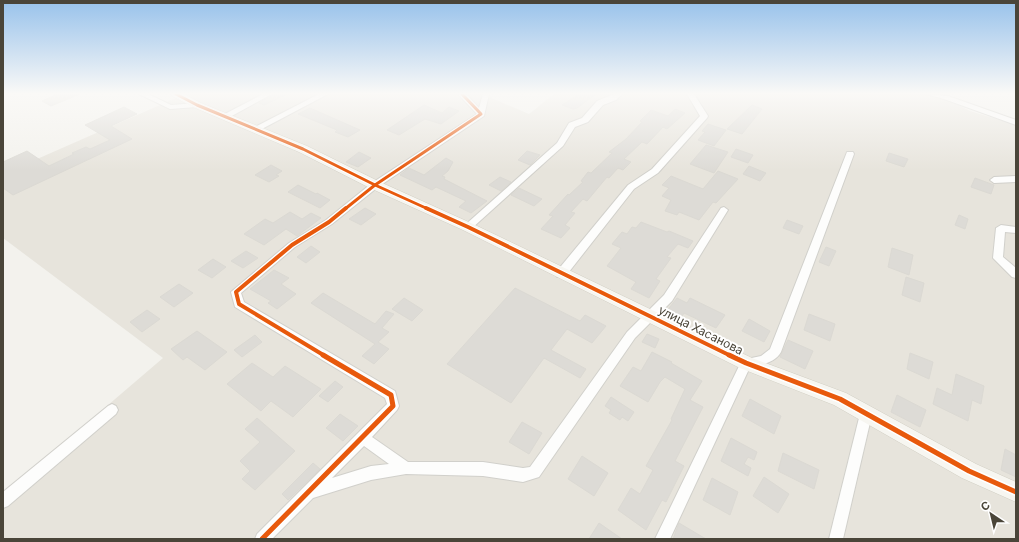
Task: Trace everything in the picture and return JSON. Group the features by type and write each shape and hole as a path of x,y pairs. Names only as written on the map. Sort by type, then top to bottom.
{"street":[{"name":"улица Хасанова","path":"232,119 303,149 375,186 468,227 561,274 649,315 746,363 840,399 969,471 1016,492"},
{"path":"256,129 275,119"},
{"path":"262,539 311,492 393,406 391,395 239,304 236,292 292,245 329,222 375,186 473,119"},
{"path":"468,227 560,144 572,125 586,119"},
{"path":"561,274 631,187 655,171 701,119"},
{"path":"1006,119 1016,123"},
{"path":"662,539 746,363 764,360 775,352 850,154"},
{"path":"994,180 1016,179"},
{"path":"311,492 371,473 406,468 483,469 523,475 534,472 631,335 649,315 668,298 724,210"},
{"path":"1016,230 1001,228 998,258 1016,274"},
{"path":"3,501 112,410"},
{"path":"836,539 866,414"},
{"path":"363,438 406,468"}],"shaded area":[{"path":"127,119 997,119 1016,125 1016,539 3,539 3,495 163,358 3,238 3,174"}],"building":[{"path":"97,119 126,119 111,126 132,139 13,195 3,188 3,162 27,151 49,166 86,147 90,149 110,140 85,125"},
{"path":"311,119 336,119 360,130 348,137 335,132 337,130"},
{"path":"403,119 425,119 399,135 387,130"},
{"path":"426,119 448,119 441,124"},
{"path":"642,119 678,119 667,129 663,127 647,144 642,142 624,159 631,162 623,170 618,168 609,178 607,177 587,201 583,199 571,212 575,213 565,225 570,228 561,238 541,229 553,216 549,215 568,194 569,195 583,182 581,181 588,172 591,173 612,153 609,152 626,139 642,122 640,121"},
{"path":"737,119 754,119 742,134 727,129"},
{"path":"708,124 726,130 714,146 698,140 705,132 702,131"},
{"path":"706,145 728,152 714,173 690,164"},
{"path":"736,149 753,155 748,163 731,157"},
{"path":"527,151 540,155 530,165 518,160"},
{"path":"359,152 371,158 358,167 346,162"},
{"path":"889,153 908,159 904,167 886,161"},
{"path":"446,158 453,162 448,171 442,176 445,177 444,179 487,201 471,213 459,207 466,201 436,187 432,190 400,175 409,168 424,175"},
{"path":"271,165 282,171 276,175 279,176 269,182 255,175"},
{"path":"749,166 766,173 760,181 743,174"},
{"path":"718,171 738,179 716,203 713,202 699,220 679,212 677,215 665,211 671,200 662,196 669,188 662,185 671,176 703,189"},
{"path":"500,177 511,182 501,191 489,185"},
{"path":"975,178 994,185 991,194 971,187"},
{"path":"298,185 330,200 320,208 288,192"},
{"path":"519,188 542,199 534,206 511,195"},
{"path":"365,208 376,214 361,225 349,219"},
{"path":"290,212 302,219 311,213 321,218 297,236 286,229 264,245 244,234 265,219 273,223"},
{"path":"959,215 968,219 965,229 955,225"},
{"path":"787,220 803,226 799,234 783,228"},
{"path":"641,222 693,241 688,248 678,244 667,257 671,258 656,279 660,281 649,298 631,289 636,282 607,266 621,248 612,244 622,232 627,234 632,227 636,228"},
{"path":"311,246 320,252 306,263 297,257"},
{"path":"826,247 836,251 829,266 819,262"},
{"path":"892,248 913,255 909,275 888,267"},
{"path":"246,251 258,258 243,268 231,261"},
{"path":"213,259 226,267 212,278 198,270"},
{"path":"274,270 289,278 281,284 296,294 277,309 268,303 271,301 250,289"},
{"path":"906,277 924,283 920,302 902,295"},
{"path":"179,284 193,293 174,307 160,297"},
{"path":"515,288 580,321 585,315 606,326 592,343 567,329 551,350 586,369 580,378 544,358 511,403 447,364"},
{"path":"323,293 375,324 386,311 394,314 382,328 389,332 378,342 389,349 374,364 362,356 375,344 311,303"},
{"path":"404,298 423,310 412,321 392,309"},
{"path":"677,298 687,303 690,298 725,315 716,328 684,313 680,319 666,312"},
{"path":"147,310 160,319 142,332 130,322"},
{"path":"809,314 835,324 830,341 804,330"},
{"path":"749,319 770,331 764,342 742,331"},
{"path":"197,331 227,352 205,370 187,357 183,360 171,349"},
{"path":"647,334 659,339 655,348 642,342"},
{"path":"255,335 262,342 242,357 234,350"},
{"path":"788,340 813,351 805,369 780,357"},
{"path":"652,352 672,362 671,363 702,381 690,400 703,407 675,461 684,466 666,502 662,500 646,530 618,510 631,488 640,494 653,470 646,466 672,420 671,419 685,389 665,377 660,382 648,402 620,386 633,367 641,371"},
{"path":"910,353 933,362 929,379 907,369"},
{"path":"252,363 273,377 285,366 321,389 293,417 271,401 261,411 227,384"},
{"path":"956,374 984,386 981,404 972,400 968,421 933,404 937,388 952,395"},
{"path":"335,381 343,387 328,402 319,396"},
{"path":"897,395 926,410 920,427 891,412"},
{"path":"611,397 634,412 628,421 622,417 620,420 609,413 611,410 605,406"},
{"path":"750,399 781,416 774,434 742,416"},
{"path":"340,414 358,426 343,441 326,428"},
{"path":"257,418 295,451 255,490 242,479 250,471 240,461 260,442 245,429"},
{"path":"522,422 542,433 529,454 509,442"},
{"path":"731,438 757,452 754,460 748,457 744,464 751,468 748,476 721,461"},
{"path":"1005,449 1016,455 1016,477 1001,470"},
{"path":"783,453 819,470 814,489 778,471"},
{"path":"582,456 608,473 594,496 568,479"},
{"path":"313,463 320,469 288,500 282,494"},
{"path":"764,477 789,494 778,513 753,496"},
{"path":"712,478 738,492 730,515 703,500"},
{"path":"599,523 622,539 589,539"},
{"path":"679,523 706,539 673,539"}],"cycle path":[{"path":"231,119 303,149 375,185 468,227 746,363 840,399 969,471 1016,492"},
{"path":"262,539 393,406 391,395 239,304 236,292 292,245 329,222 375,185 473,119"}]}
